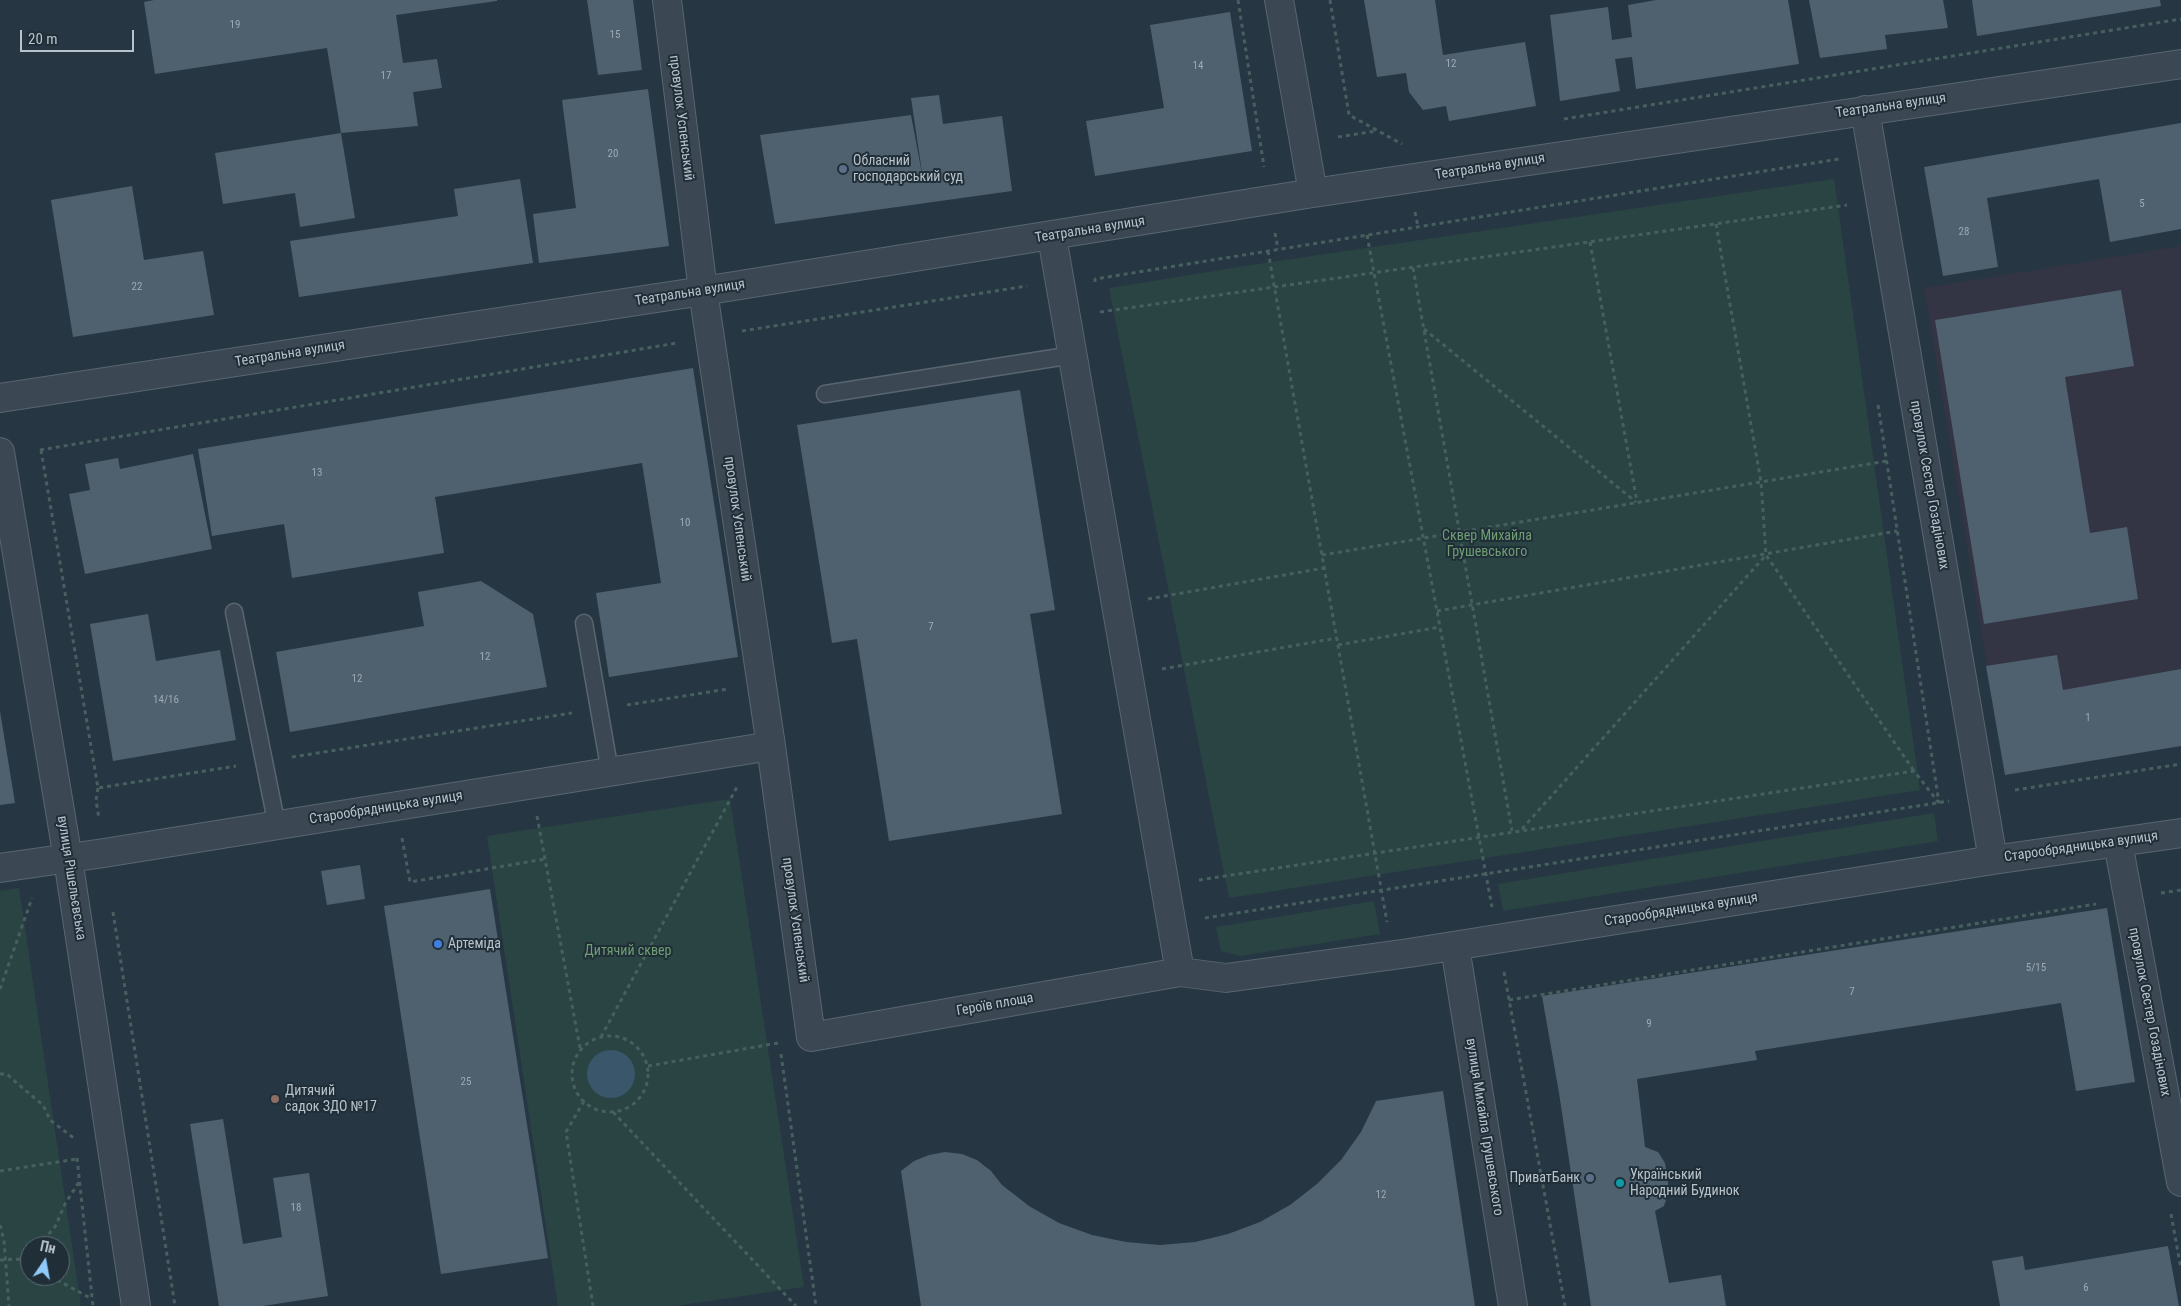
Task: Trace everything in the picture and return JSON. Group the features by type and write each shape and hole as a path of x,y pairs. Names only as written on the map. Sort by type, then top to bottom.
{"street":[{"name":"провулок Успенський","path":"667,0 703,292 771,746 811,1037"},
{"path":"1279,0 1313,193"},
{"name":"Театральна вулиця","path":"0,398 703,292 1052,237 1313,193 2181,64"},
{"name":"провулок Сестер Гозадінових","path":"1865,110 1993,860"},
{"path":"1052,237 1180,972"},
{"name":"вулиця Рішельєвська","path":"0,454 57,860 136,1306"},
{"name":"Старообрядницька вулиця","path":"0,868 277,826 771,746"},
{"name":"Старообрядницька вулиця","path":"1180,972 1226,978 1455,947 1993,860 2181,833"},
{"name":"провулок Сестер Гозадінових","path":"2118,843 2180,1167"},
{"name":"вулиця Михайла Грушевського","path":"1455,947 1513,1306"},
{"name":"Героїв площа","path":"811,1037 1180,972"}],"lane":[{"path":"825,394 1073,355"},
{"path":"234,612 277,826"},
{"path":"584,623 610,772"}],"path":[{"path":"1238,0 1278,249"},
{"path":"1330,0 1349,114 1404,145"},
{"path":"1561,119 2181,19"},
{"path":"0,454 41,450 1003,288 1095,279 1841,159 1842,168"},
{"path":"1846,195 1849,214"},
{"path":"1100,312 1848,204"},
{"path":"1716,224 1761,482 1766,555 1914,771 1939,803"},
{"path":"1367,235 1493,913"},
{"path":"1590,242 1637,502"},
{"path":"1268,251 1388,932 1405,929 1409,953"},
{"path":"1414,268 1512,831"},
{"path":"1095,279 1096,287"},
{"path":"1099,304 1102,322"},
{"path":"1424,329 1637,502"},
{"path":"1877,398 1939,803"},
{"path":"41,450 98,788 729,689"},
{"path":"1322,555 1887,460"},
{"path":"1437,611 1766,555 1897,530"},
{"path":"1522,830 1766,555"},
{"path":"1147,599 1324,568"},
{"path":"1146,591 1148,608"},
{"path":"1338,645 1440,627"},
{"path":"1160,676 1159,670 1336,638"},
{"path":"1172,922 2181,764"},
{"path":"1193,881 1914,771"},
{"path":"601,1037 731,797"},
{"path":"536,814 580,1049"},
{"path":"402,836 410,882 545,859"},
{"path":"0,989 57,860"},
{"path":"1565,1306 1509,1000 2181,890"},
{"path":"112,903 175,1306"},
{"path":"614,1035 625,1038 643,1055 648,1066 648,1078 644,1091 637,1102 626,1109 613,1112 600,1111 584,1101 573,1085 572,1072 574,1060 580,1049 590,1041 601,1037 614,1035"},
{"path":"648,1066 749,1048"},
{"path":"0,1074 6,1074 43,1105 50,1120 74,1139"},
{"path":"584,1101 566,1132 593,1306"},
{"path":"613,1112 796,1306"},
{"path":"0,1171 77,1160"},
{"path":"47,1236 55,1227 65,1204 79,1182"},
{"path":"0,1225 4,1241 9,1306"},
{"path":"0,1245 4,1241"},
{"path":"0,1260 19,1259"},
{"path":"68,1286 92,1299"},
{"path":"790,1306 796,1306"}],"shaded area":[{"path":"2181,246 2181,746 2005,775 1924,288"},
{"path":"611,1050 620,1052 628,1057 633,1065 635,1074 633,1083 628,1091 620,1096 611,1098 602,1096 594,1091 589,1083 587,1074 589,1065 594,1057 602,1052"}],"green space":[{"name":"Сквер Михайла Грушевського","path":"1834,179 1920,790 1229,898 1109,288 1258,264"},
{"name":"Дитячий сквер","path":"730,799 804,1287 675,1306 558,1306 487,836"},
{"path":"1934,813 1938,841 1503,911 1498,884"},
{"path":"19,888 81,1306 0,1306 0,891"},
{"path":"1374,901 1380,934 1240,956 1221,951 1216,927"}],"building":[{"path":"154,0 497,1 396,15 403,63 437,59 442,88 413,92 418,126 341,133 327,48 155,74 144,2"},
{"path":"587,0 633,0 642,70 598,75"},
{"path":"1364,0 1435,0 1443,55 1525,42 1536,106 1449,121 1446,106 1423,110 1409,92 1406,73 1377,77"},
{"path":"1656,0 1788,0 1799,64 1636,89 1632,57 1615,59 1620,91 1560,101 1550,15 1608,7 1612,40 1632,37 1628,5"},
{"path":"1809,0 1943,0 1948,28 1885,35 1887,49 1820,58"},
{"path":"1972,0 2160,0 2161,6 1977,36"},
{"path":"1230,12 1252,151 1095,176 1086,121 1164,108 1150,25"},
{"path":"648,89 669,246 539,263 533,214 576,208 562,100"},
{"name":"Обласний господарський суд","path":"939,95 943,124 1002,116 1012,191 775,224 760,135 911,115 923,179 911,98"},
{"path":"2181,123 2181,229 2110,242 2099,179 1987,198 1998,267 1943,276 1924,167"},
{"path":"341,133 355,218 300,227 295,193 223,204 215,153"},
{"path":"520,179 533,263 299,297 290,241 458,216 454,189"},
{"path":"132,186 144,260 203,251 214,315 73,337 51,200"},
{"path":"2121,290 2134,366 2065,377 2090,533 2127,527 2138,599 1984,624 1935,320"},
{"path":"693,368 738,657 609,677 596,593 661,583 642,463 435,497 444,553 292,578 284,524 212,536 198,449"},
{"path":"1020,390 1055,610 1030,614 1062,814 889,841 857,639 832,643 797,425"},
{"path":"193,454 212,549 85,574 69,494 90,490 85,464 118,458 120,469"},
{"path":"481,581 533,614 547,687 290,732 276,652 424,626 418,592"},
{"path":"148,614 156,661 220,650 236,740 113,761 90,624"},
{"path":"2057,655 2063,690 2181,669 2181,746 2005,775 1986,666"},
{"path":"0,711 15,803 0,805"},
{"path":"360,865 365,899 327,905 321,871"},
{"path":"490,889 548,1258 441,1274 384,906"},
{"path":"2107,908 2135,1082 2076,1091 2061,1003 1755,1051 1757,1060 1637,1079 1645,1147 1658,1152 1665,1163 1667,1175 1669,1191 1664,1206 1655,1211 1669,1283 1721,1275 1726,1306 1591,1306 1559,1093 1542,996"},
{"path":"1443,1091 1475,1306 921,1306 901,1171 914,1161 929,1155 945,1152 962,1154 977,1160 991,1171 1002,1185 1029,1206 1059,1223 1092,1235 1126,1242 1160,1245 1195,1242 1228,1234 1260,1222 1290,1205 1317,1184 1341,1160 1361,1132 1376,1101"},
{"path":"223,1119 243,1244 282,1237 273,1178 309,1173 328,1296 263,1306 219,1306 190,1124"},
{"path":"2168,1246 2179,1306 2000,1306 1992,1261 2023,1256 2025,1270"}],"place":[{"name":"Обласний господарський суд","path":"843,169"},
{"name":"Артеміда","path":"438,944"},
{"name":"Дитячий садок ЗДО №17","path":"275,1099"},
{"name":"ПриватБанк","path":"1590,1178"},
{"name":"Український Народний Будинок","path":"1620,1183"}]}
